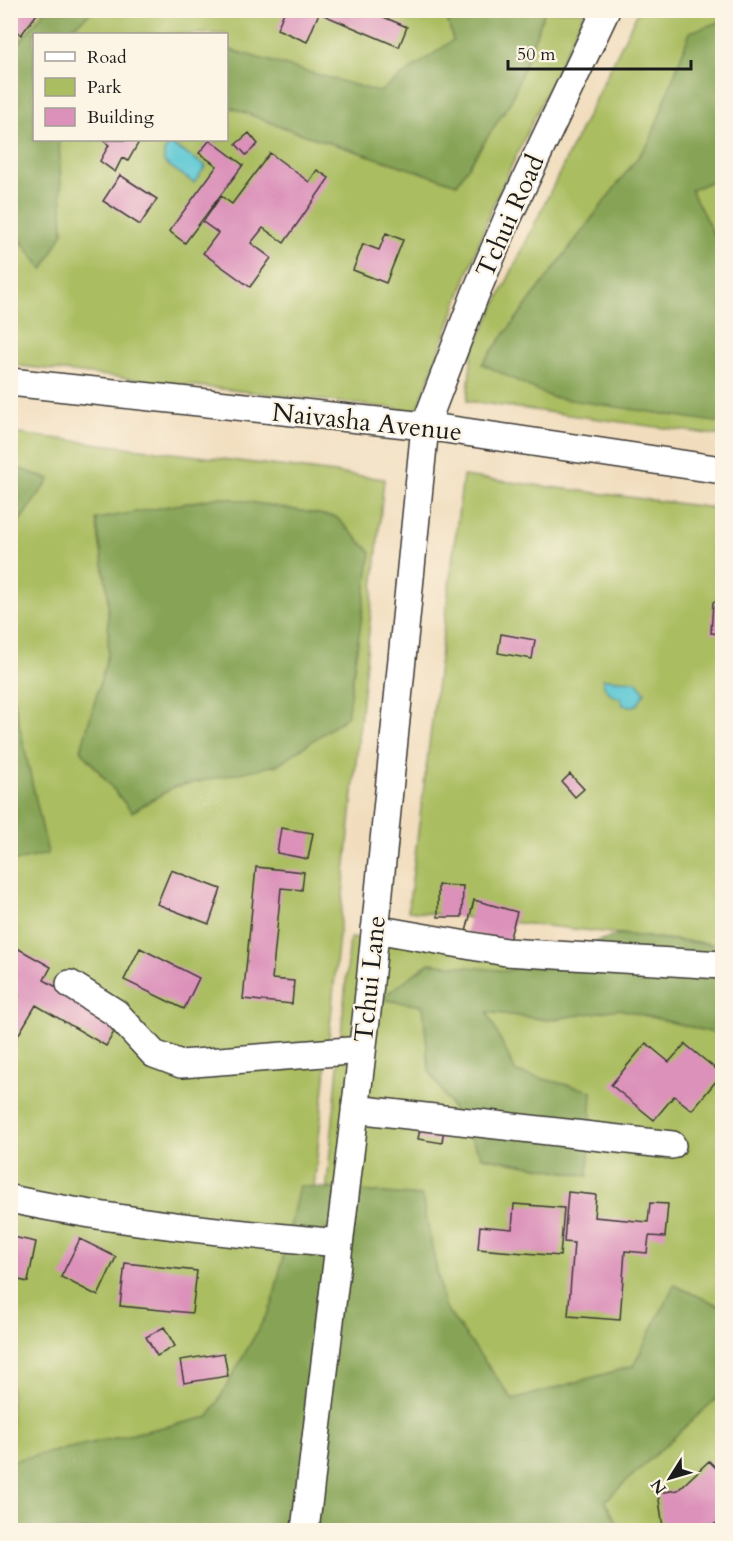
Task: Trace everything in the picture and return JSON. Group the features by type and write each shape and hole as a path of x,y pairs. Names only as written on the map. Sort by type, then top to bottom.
{"street":[{"name":"Tchui Road","path":"425,426 475,295 509,215 606,10"},
{"name":"Naivasha Avenue","path":"10,382 425,426 723,470"},
{"name":"Tchui Lane","path":"305,1530 362,1050 425,426"},
{"path":"375,929 506,952 723,965"},
{"path":"70,984 116,1013 154,1054 181,1064 362,1050"},
{"path":"355,1109 672,1145"},
{"path":"10,1200 88,1215 192,1230 339,1243"}],"green space":[{"path":"11,11 585,11 493,205 417,411 11,365"},
{"path":"45,11 93,11 65,33 33,33 33,141 59,141 63,232 43,270 11,228 10,54"},
{"path":"445,11 545,11 511,101 457,184 293,131 228,106 228,49 379,92 453,40"},
{"path":"638,11 722,11 722,436 467,401 472,353"},
{"path":"722,21 722,177 691,190 722,251 722,423 551,397 482,364 650,141 690,32"},
{"path":"11,433 384,479 302,1310 187,1530 11,1530"},
{"path":"10,466 50,479 11,533"},
{"path":"463,476 722,509 722,945 408,911"},
{"path":"221,497 336,517 371,552 347,717 277,765 174,787 132,812 81,750 108,654 108,596 96,519"},
{"path":"11,688 48,854 11,862 10,861"},
{"path":"619,934 710,944 722,953 722,1035 619,1009 548,1020 487,1012 516,1072 592,1091 588,1176 482,1157 429,1070 423,1006 380,999 429,963 508,971"},
{"path":"350,938 722,975 722,1530 205,1530 315,1313"},
{"path":"299,1186 422,1196 444,1306 513,1400 633,1366 674,1285 722,1307 722,1393 605,1501 621,1530 11,1530 10,1461 209,1417 272,1305"}],"water":[{"path":"170,144 206,166 194,183 164,162 164,152"},
{"path":"603,679 636,681 645,692 638,704 623,705 621,699 606,689"}],"building":[{"path":"13,10 40,10 21,35 10,26"},
{"path":"285,10 367,10 407,27 399,47 319,13 307,42 277,29"},
{"path":"249,133 258,144 246,155 236,144"},
{"path":"103,141 139,141 128,161 122,158 115,172 100,161 109,145"},
{"path":"211,141 243,165 185,243 169,231 217,166 199,153"},
{"path":"270,153 309,182 317,170 329,178 284,243 263,228 251,243 271,258 250,287 203,253 218,233 203,222 221,196 232,204"},
{"path":"120,175 157,199 140,225 103,201"},
{"path":"386,233 403,240 386,283 353,270 363,244 379,250"},
{"path":"713,602 722,602 722,634 711,633"},
{"path":"501,634 535,640 532,659 498,653"},
{"path":"570,774 584,789 575,797 562,782"},
{"path":"281,828 313,833 308,859 277,853"},
{"path":"256,867 304,872 302,890 281,888 272,979 294,981 292,1004 243,999"},
{"path":"171,870 221,889 209,924 157,904"},
{"path":"438,885 463,886 462,917 438,917"},
{"path":"474,900 517,912 508,944 466,932"},
{"path":"10,944 51,967 44,980 119,1023 106,1046 36,1005 10,1049 10,1011 19,996 10,991"},
{"path":"140,948 199,978 184,1009 124,980"},
{"path":"646,1043 669,1062 685,1044 722,1074 692,1110 674,1096 654,1120 611,1085"},
{"path":"421,1123 444,1127 442,1143 418,1139"},
{"path":"568,1192 596,1195 594,1217 648,1222 650,1203 668,1204 665,1237 649,1236 647,1253 625,1251 620,1320 568,1316 574,1243 564,1242"},
{"path":"514,1204 564,1208 560,1256 478,1249 480,1226 512,1229"},
{"path":"13,1237 36,1242 28,1282 10,1278"},
{"path":"80,1239 116,1257 98,1296 61,1277"},
{"path":"125,1263 197,1271 192,1313 120,1306"},
{"path":"164,1327 175,1346 157,1356 146,1337"},
{"path":"224,1353 228,1376 184,1383 180,1360"},
{"path":"709,1461 722,1474 722,1520 710,1527 711,1530 667,1530 663,1527 658,1493 678,1490"}]}
